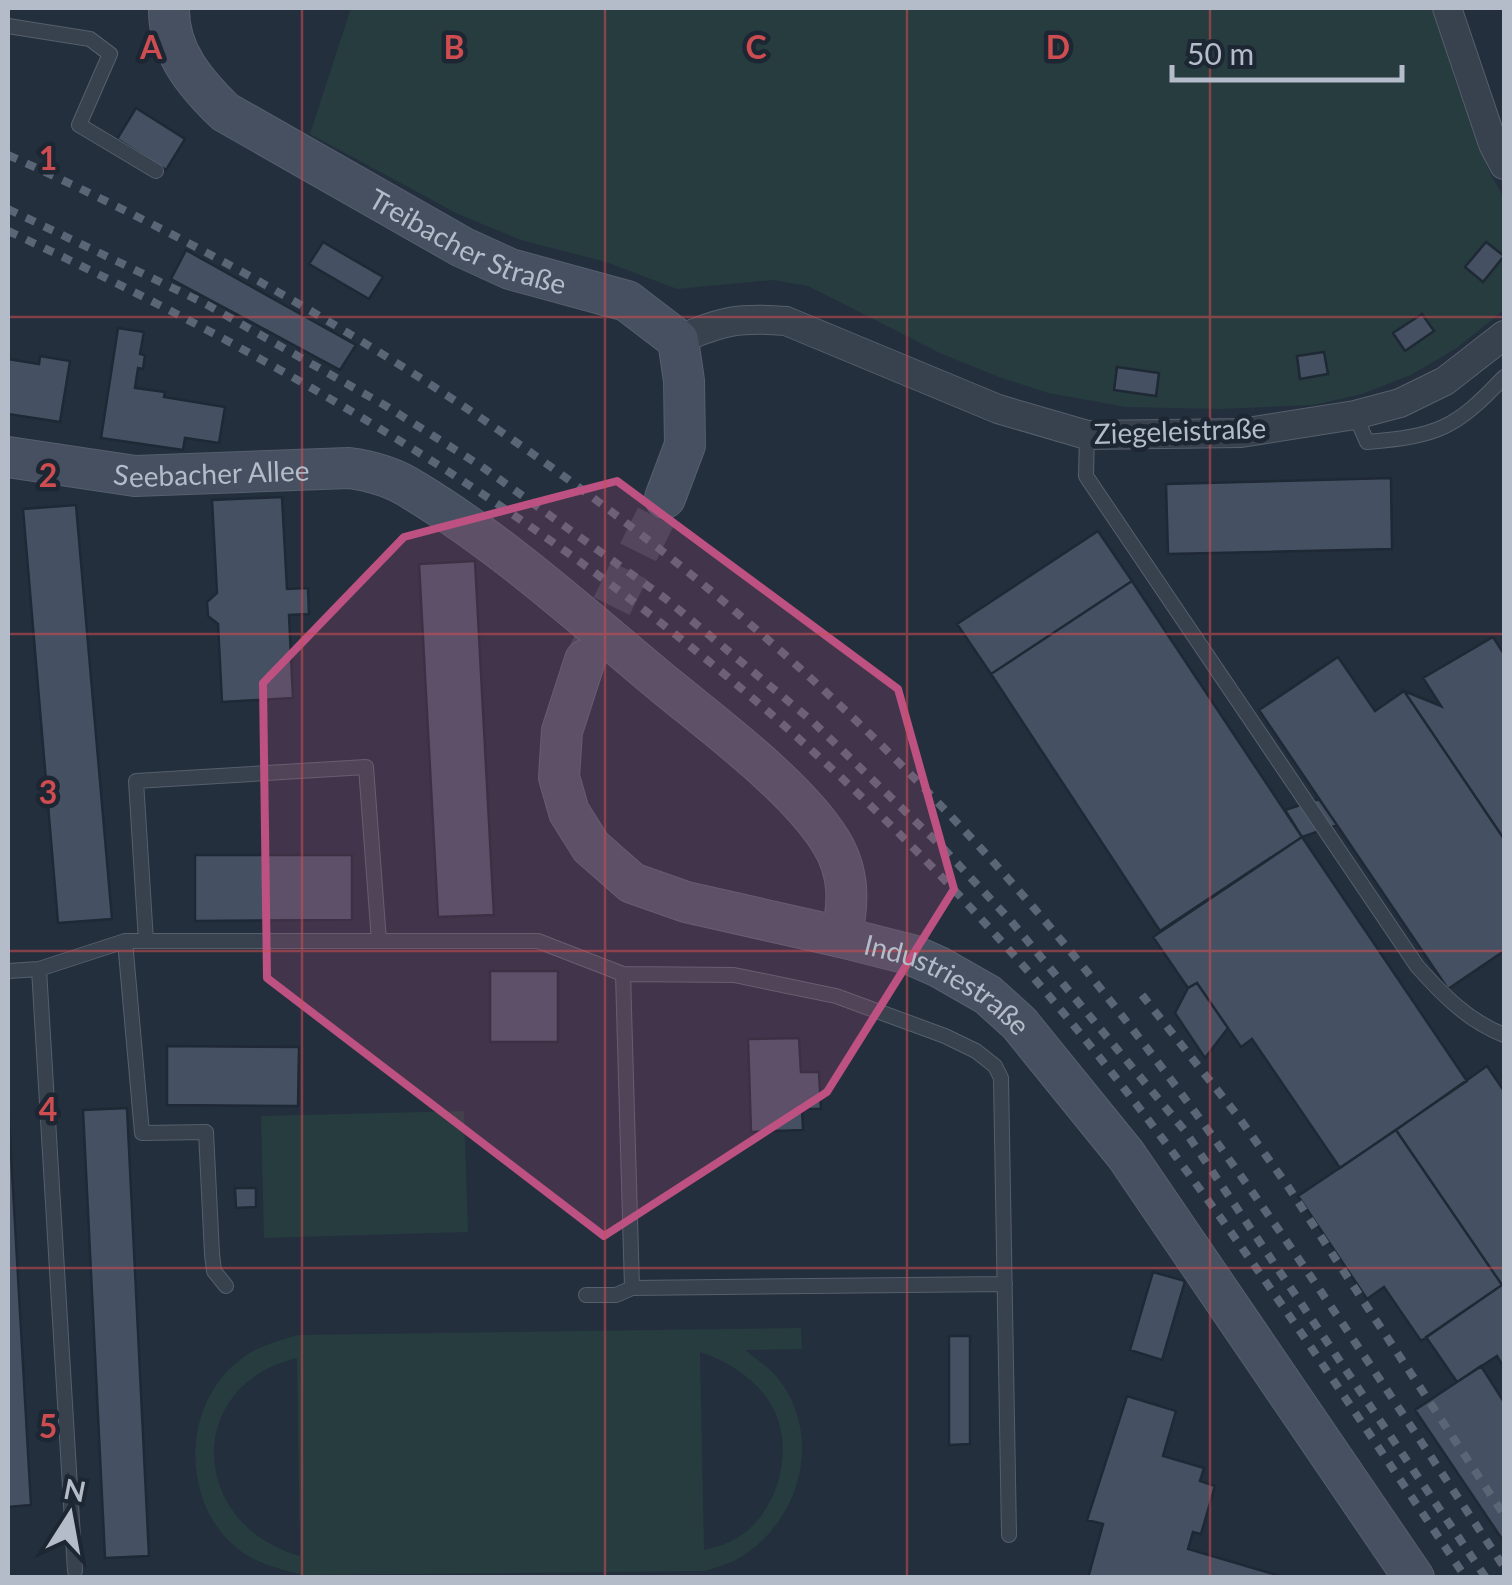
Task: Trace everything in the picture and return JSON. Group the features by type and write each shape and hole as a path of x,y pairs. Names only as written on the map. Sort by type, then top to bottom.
{"street":[{"name":"Treibacher Straße","path":"169,8 178,54 196,83 225,112 462,248 510,269 627,301 678,340"},
{"path":"1447,8 1493,144 1504,165"},
{"name":"Ziegeleistraße","path":"678,340 720,322 754,318 786,321 998,409 1088,436 1241,433 1355,415 1400,402 1445,381 1504,335"},
{"path":"665,498 685,445 684,381 678,340"},
{"name":"Seebacher Allee","path":"8,457 135,476 349,468 389,477 412,488"},
{"name":"Industriestraße","path":"412,488 487,539 724,734 812,814 833,845 844,872 849,904 841,937 912,955 938,967 988,995 1019,1023 1126,1155 1414,1578"},
{"path":"585,660 562,732 559,777 569,812 591,847 632,884 686,902 841,937"}],"lane":[{"path":"8,26 90,39 110,54 79,125 156,171"},
{"path":"1355,415 1367,442 1420,437 1475,409 1504,377"},
{"path":"1088,436 1086,476 1416,966 1450,1002 1490,1030 1504,1035"},
{"path":"146,941 136,781 366,767 379,941"},
{"path":"125,941 142,1133 206,1132 214,1270 226,1286"},
{"path":"8,971 38,969 125,941 538,942 623,974 734,975 836,996 976,1051 994,1066 1001,1078 1009,1535"},
{"path":"38,969 75,1571"},
{"path":"623,974 632,1288"},
{"path":"586,1295 616,1295 632,1288 1004,1284"}],"highlighted area":[{"path":"617,481 898,689 954,889 827,1092 604,1236 267,978 263,683 404,537"}],"green space":[{"path":"351,8 1434,8 1454,77 1489,171 1504,198 1504,310 1457,348 1411,375 1362,394 1313,405 1220,409 1126,407 1048,393 942,354 808,286 773,280 677,289 606,262 521,240 458,214 310,134"},
{"path":"464,1111 468,1232 264,1238 261,1116"},
{"path":"801,1328 802,1349 745,1350 775,1375 791,1398 800,1424 799,1477 776,1525 757,1545 734,1561 704,1571 303,1575 281,1569 245,1554 224,1535 208,1512 195,1458 206,1403 221,1379 254,1351 298,1335","holes":["700,1352 739,1371 763,1392 777,1417 783,1452 776,1487 759,1518 737,1538 704,1550","297,1358 300,1556 263,1540 237,1516 220,1487 214,1455 219,1424 234,1396 260,1373"]}],"building":[{"path":"136,108 185,139 166,170 117,139"},
{"path":"323,242 383,277 369,299 309,264"},
{"path":"1486,242 1504,256 1483,282 1465,267"},
{"path":"186,250 356,345 340,370 171,279"},
{"path":"1422,314 1434,331 1405,351 1393,333"},
{"path":"118,328 144,332 140,354 145,355 143,369 138,368 135,388 225,407 219,443 185,438 183,450 101,438"},
{"path":"1324,352 1328,374 1300,379 1297,356"},
{"path":"40,356 70,361 60,422 8,414 8,359 39,364"},
{"path":"1117,367 1159,373 1156,396 1114,390"},
{"path":"1391,478 1392,549 1168,554 1166,484"},
{"path":"282,497 287,589 308,588 309,614 289,615 293,698 222,702 218,624 208,616 207,602 217,593 212,500"},
{"path":"76,505 112,919 58,923 23,509"},
{"path":"1098,531 1132,581 991,674 957,624"},
{"path":"475,561 494,915 438,917 419,564"},
{"path":"1132,581 1302,837 1160,931 991,674"},
{"path":"1493,637 1504,654 1504,839 1404,691 1441,706 1423,678"},
{"path":"1338,657 1375,711 1404,691 1504,839 1504,951 1448,989 1259,710"},
{"path":"1319,799 1337,825 1302,837 1285,810"},
{"path":"1302,837 1467,1081 1340,1168 1252,1039 1241,1047 1197,983 1188,988 1153,937"},
{"path":"195,855 352,855 352,920 195,921"},
{"path":"490,971 558,971 558,1042 490,1042"},
{"path":"1197,983 1228,1028 1205,1058 1175,1013 1188,988"},
{"path":"799,1038 801,1072 819,1072 821,1109 802,1109 803,1130 751,1132 748,1039"},
{"path":"167,1046 299,1047 298,1106 167,1105"},
{"path":"1487,1066 1504,1091 1504,1368 1497,1356 1457,1382 1426,1337 1502,1285 1396,1130"},
{"path":"8,1101 31,1505 8,1507"},
{"path":"127,1108 149,1556 105,1558 83,1110"},
{"path":"1396,1130 1502,1285 1421,1341 1384,1287 1367,1299 1298,1196"},
{"path":"235,1188 256,1188 256,1207 236,1208"},
{"path":"1153,1272 1185,1281 1162,1360 1130,1350"},
{"path":"949,1336 970,1336 970,1444 949,1445"},
{"path":"1481,1366 1504,1402 1504,1542 1415,1410"},
{"path":"1127,1396 1176,1411 1163,1456 1204,1468 1200,1481 1215,1486 1201,1534 1193,1532 1188,1549 1287,1578 1088,1578 1103,1524 1087,1520"}],"tunnel":[{"path":"585,660 665,498"}],"railway":[{"path":"8,155 152,224 292,300 427,383 558,472 683,568 804,672 918,782 1027,900 1093,979 1276,1226 1504,1567"},
{"path":"8,209 204,303 386,406 481,466 666,599 812,721 943,848 1011,921 1185,1131 1486,1578"},
{"path":"8,231 154,302 431,460 561,548 686,643 806,746 922,857 1033,977 1092,1048 1258,1271 1466,1578"},
{"path":"1142,995 1287,1185 1504,1515"}]}
